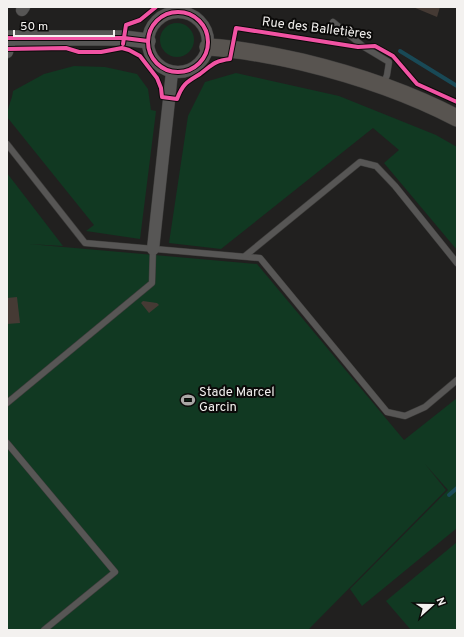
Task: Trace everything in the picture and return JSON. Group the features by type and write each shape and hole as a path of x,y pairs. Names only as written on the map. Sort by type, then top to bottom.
{"main road":[{"path":"208,47 239,49 347,73 383,85 457,118"}],"street":[{"path":"179,9 194,16 202,22 208,37 208,47 204,57 194,68 181,72 172,72 162,68 155,61 149,50 148,41 152,27 159,19 168,13 179,9"},
{"path":"7,52 12,38 124,38 148,41"},
{"path":"153,249 172,72"}],"lane":[{"path":"333,22 364,47 389,62 387,75 383,85"},
{"path":"7,144 85,243 260,258 387,412 405,416 425,407 457,380"},
{"path":"245,256 360,162 376,166 395,186 457,263"},
{"path":"7,403 152,283 153,249"},
{"path":"7,443 115,572 44,630"}],"green space":[{"path":"174,23 180,23 189,28 193,34 193,46 189,52 180,57 174,57 165,52 160,43 160,37 165,28"},
{"path":"74,66 105,67 137,74 148,89 151,110 156,111 140,239 86,231 94,225 7,117 13,91 44,74"},
{"path":"236,73 339,96 436,135 457,147 457,250 384,163 399,150 373,128 221,249 169,243 188,116 205,82"},
{"name":"Stade Marcel Garcin","path":"7,173 63,246 29,244 257,264 404,440 457,398 457,528 362,606 350,589 448,490 425,464 446,490 308,630 7,630"},
{"path":"457,542 457,630 411,630 386,601"}],"building":[{"path":"413,7 440,7 437,17"},
{"path":"17,297 20,323 7,324 7,298"},
{"path":"143,301 157,303 159,305 149,313 141,303"}],"waterway":[{"path":"400,51 457,86"},
{"path":"449,495 457,488"}],"cycle path":[{"path":"123,44 126,25 140,20 156,7"},
{"path":"172,12 184,12 195,17 203,25 208,36 208,42 206,54 195,67 184,72 172,72 161,67 153,59 148,48 148,36 153,25 161,17 172,12"},
{"name":"Rue des Balletières","path":"7,49 66,48 79,52 101,52 122,48 129,50 140,56 157,78 161,88 162,97 177,99 181,89 189,81 214,64 230,59 236,28 358,47 375,46 393,56 417,84 457,102"},
{"path":"7,38 124,38 148,41"}],"place":[{"name":"Stade Marcel Garcin","path":"188,400"}]}
